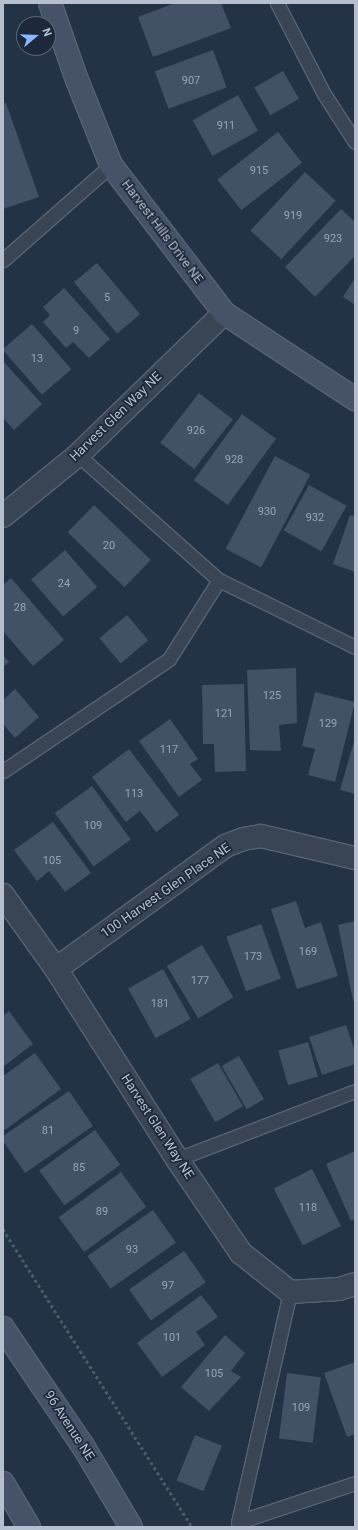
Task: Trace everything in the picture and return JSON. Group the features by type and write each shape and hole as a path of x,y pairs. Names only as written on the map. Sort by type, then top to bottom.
{"street":[{"name":"Harvest Hills Drive NE","path":"50,3 77,80 111,165 224,313 355,398"},
{"name":"Harvest Glen Way NE","path":"3,516 78,455 224,313"},
{"name":"100 Harvest Glen Place NE","path":"56,969 225,846 243,839 261,836 355,858"},
{"name":"Harvest Glen Way NE","path":"3,895 56,969 177,1159 241,1253 290,1292"},
{"path":"290,1292 340,1289 355,1284"},
{"name":"96 Avenue NE","path":"3,1328 83,1446 131,1527"},
{"path":"3,1483 29,1527"}],"lane":[{"path":"277,3 324,94 355,142"},
{"path":"3,260 111,165"},
{"path":"78,455 219,580 355,647"},
{"path":"3,771 169,659 219,580"},
{"path":"177,1159 355,1091"},
{"path":"290,1292 238,1522 355,1483"}],"path":[{"path":"3,1229 192,1527"}],"building":[{"path":"175,3 221,3 231,28 153,57 138,17"},
{"path":"213,50 227,88 168,109 155,71"},
{"path":"283,71 299,99 270,115 254,88"},
{"path":"238,95 258,131 212,156 193,120"},
{"path":"6,103 39,197 3,209 3,104"},
{"path":"278,132 302,163 241,210 217,179"},
{"path":"305,172 336,201 281,259 250,231"},
{"path":"341,209 355,222 355,256 315,297 285,267"},
{"path":"97,263 140,314 117,334 74,282"},
{"path":"355,278 355,305 343,297"},
{"path":"64,288 110,339 89,358 73,342 66,348 43,322 50,315 43,307"},
{"path":"32,324 71,369 42,395 3,350"},
{"path":"3,361 42,404 14,430 3,418"},
{"path":"199,393 233,419 194,469 160,443"},
{"path":"242,414 276,439 228,505 194,480"},
{"path":"275,456 310,475 261,567 226,549"},
{"path":"309,485 347,506 321,551 284,530"},
{"path":"94,505 151,560 124,587 68,532"},
{"path":"350,515 355,516 355,572 333,564"},
{"path":"65,550 97,587 63,617 31,580"},
{"path":"11,578 64,640 33,666 3,631 3,585"},
{"path":"127,615 148,640 121,663 99,638"},
{"path":"3,655 9,662 3,667"},
{"path":"296,668 297,723 279,725 281,751 250,750 247,670"},
{"path":"244,684 246,771 215,772 214,744 203,744 202,685"},
{"path":"15,689 39,717 15,738 3,724 3,700"},
{"path":"315,692 355,702 335,782 308,775 315,749 302,746"},
{"path":"170,719 198,759 190,764 202,780 179,797 139,741"},
{"path":"355,738 355,794 340,790"},
{"path":"129,749 179,815 156,832 140,811 126,822 92,777"},
{"path":"92,786 131,839 94,866 55,813"},
{"path":"53,822 91,873 65,892 49,871 37,881 14,850"},
{"path":"296,901 305,928 321,922 338,976 297,989 271,909"},
{"path":"355,921 355,1000 353,1001 338,925"},
{"path":"261,924 281,979 246,991 226,937"},
{"path":"202,945 233,997 198,1018 167,966"},
{"path":"163,969 191,1019 156,1038 128,988"},
{"path":"9,1011 33,1044 3,1067 3,1016"},
{"path":"346,1025 355,1051 355,1064 322,1075 309,1037"},
{"path":"308,1042 318,1077 288,1085 278,1051"},
{"path":"35,1053 61,1089 5,1130 3,1128 3,1076"},
{"path":"239,1056 264,1099 247,1109 222,1066"},
{"path":"218,1063 243,1106 215,1122 190,1079"},
{"path":"69,1091 93,1126 25,1173 3,1141 3,1136"},
{"path":"95,1130 120,1165 64,1205 39,1171"},
{"path":"355,1151 355,1219 351,1221 326,1164"},
{"path":"312,1169 341,1226 303,1246 274,1189"},
{"path":"121,1172 146,1207 84,1252 59,1217"},
{"path":"153,1210 176,1243 110,1289 87,1256"},
{"path":"184,1251 206,1282 151,1321 129,1289"},
{"path":"201,1295 218,1317 196,1332 205,1345 162,1377 137,1343"},
{"path":"225,1335 245,1353 231,1371 241,1377 209,1411 181,1387"},
{"path":"355,1362 355,1434 347,1437 324,1373"},
{"path":"287,1373 321,1377 313,1443 279,1439"},
{"path":"195,1435 222,1446 204,1491 177,1480"}]}
